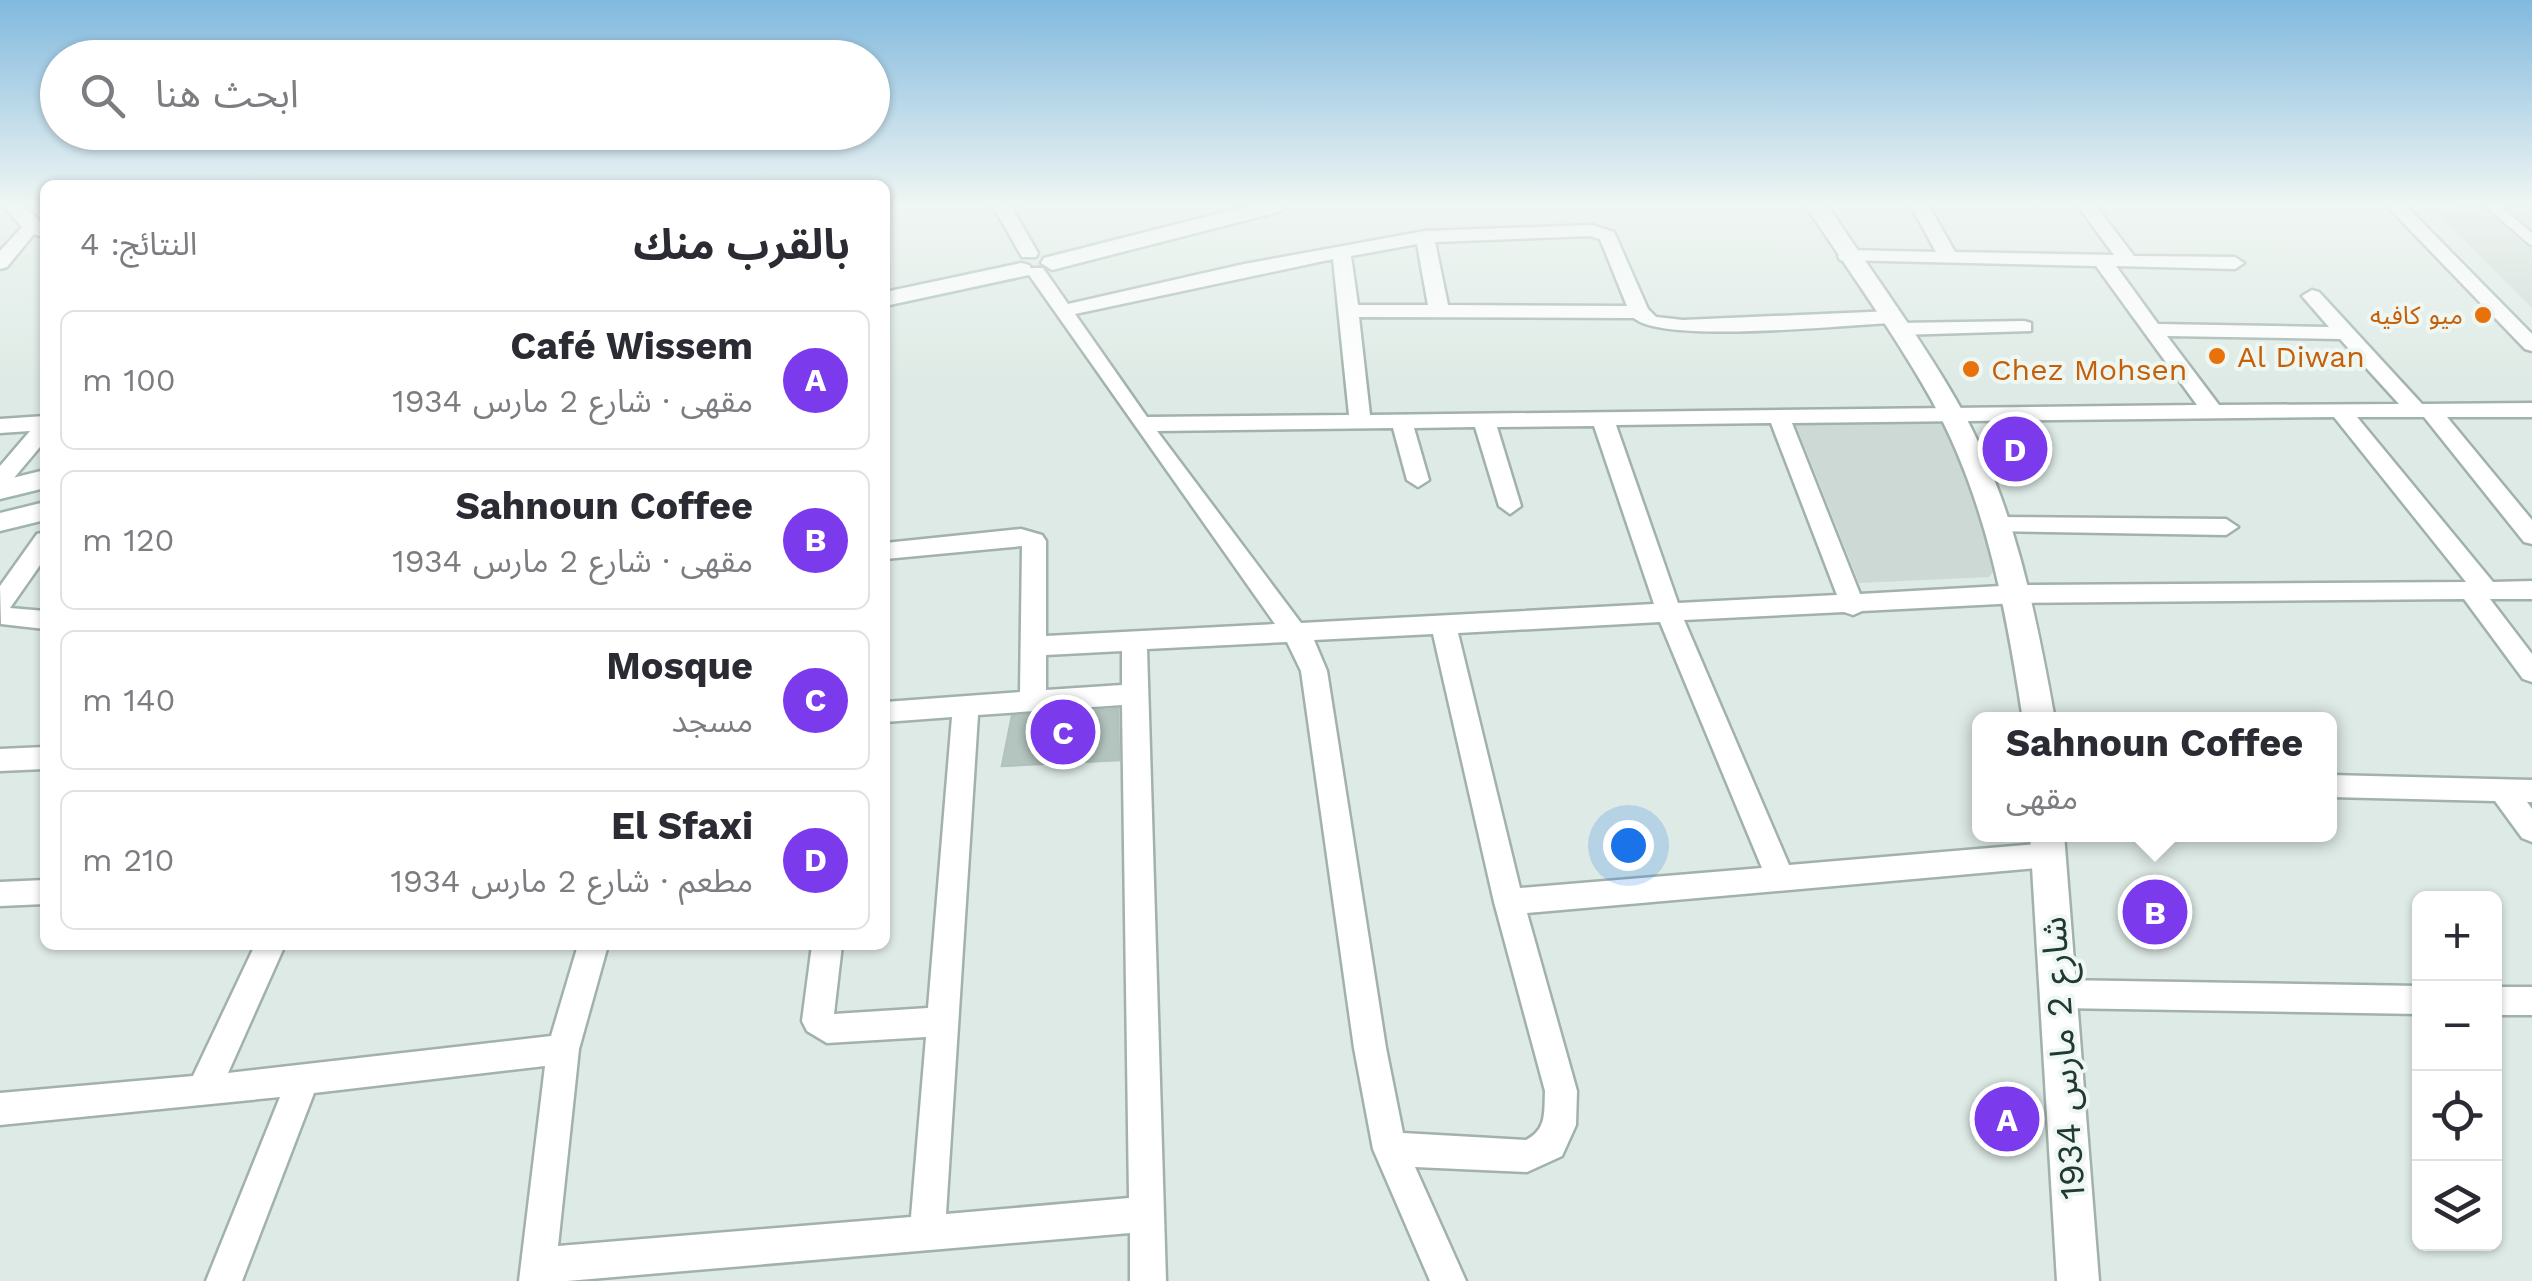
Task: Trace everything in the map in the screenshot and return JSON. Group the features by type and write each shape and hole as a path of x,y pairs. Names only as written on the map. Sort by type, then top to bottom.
{"street":[{"path":"890,286 1011,266"},
{"path":"890,298 1018,266"},
{"path":"1036,266 1141,424 1296,634 1314,671 1370,1048 1390,1149 1448,1281"},
{"path":"1066,310 1279,266"},
{"path":"1343,266 1360,422"},
{"path":"1430,266 1439,311"},
{"path":"1620,266 1639,312 1650,322 1683,326 1896,323 2024,327"},
{"path":"1854,266 1896,323 1950,412 1987,495 2018,594 2038,712"},
{"path":"2105,266 2212,411"},
{"path":"2454,266 2532,345"},
{"path":"2312,296 2423,410 2532,536"},
{"path":"1349,311 1639,312"},
{"path":"2152,330 2346,333"},
{"path":"1141,424 1780,419 1950,412 2532,410"},
{"path":"2340,411 2478,590 2532,672"},
{"path":"1780,419 1853,606"},
{"path":"1603,420 1670,616 1780,877"},
{"path":"1484,421 1510,506"},
{"path":"1402,422 1418,480"},
{"path":"0,426 40,425"},
{"path":"0,480 40,431"},
{"path":"0,490 40,480"},
{"path":"0,522 40,512"},
{"path":"1996,526 2226,527"},
{"path":"890,550 1021,537 1034,540 1034,699"},
{"path":"0,604 40,547"},
{"path":"1035,646 1670,616 2018,594 2532,590"},
{"path":"0,613 10,618 40,620"},
{"path":"1390,1149 1528,1156 1550,1145 1560,1126 1561,1091 1508,902 1444,627"},
{"path":"1134,640 1148,1281"},
{"path":"890,712 1134,694"},
{"path":"927,1234 966,706"},
{"path":"0,760 40,758"},
{"path":"2337,786 2518,791 2532,830"},
{"path":"1508,902 1780,877 2048,845"},
{"name":"شارع 2 مارس 1934","path":"2048,845 2078,1281"},
{"path":"0,894 40,892"},
{"path":"203,1091 268,950"},
{"path":"592,950 563,1048 537,1274 1148,1214"},
{"path":"826,950 818,1021 827,1030 945,1021"},
{"path":"2059,994 2412,1000"},
{"path":"2502,1001 2532,1002"},
{"path":"0,1109 203,1091 563,1048"},
{"path":"224,1281 303,1080"}],"shaded area":[{"path":"2490,266 2532,266 2532,308"},
{"path":"1940,408 2000,563 1989,577 1859,583 1792,415"}],"building":[{"path":"1118,709 1119,760 1002,766 1012,716"}],"place":[{"name":"ميو كافيه","path":"2483,315"},
{"name":"Al Diwan","path":"2217,356"},
{"name":"Chez Mohsen","path":"1971,369"},
{"name":"El Sfaxi","path":"2015,449"},
{"name":"Mosque","path":"1063,732"},
{"name":"Sahnoun Coffee","path":"2155,912"},
{"name":"Café Wissem","path":"2007,1119"}]}
